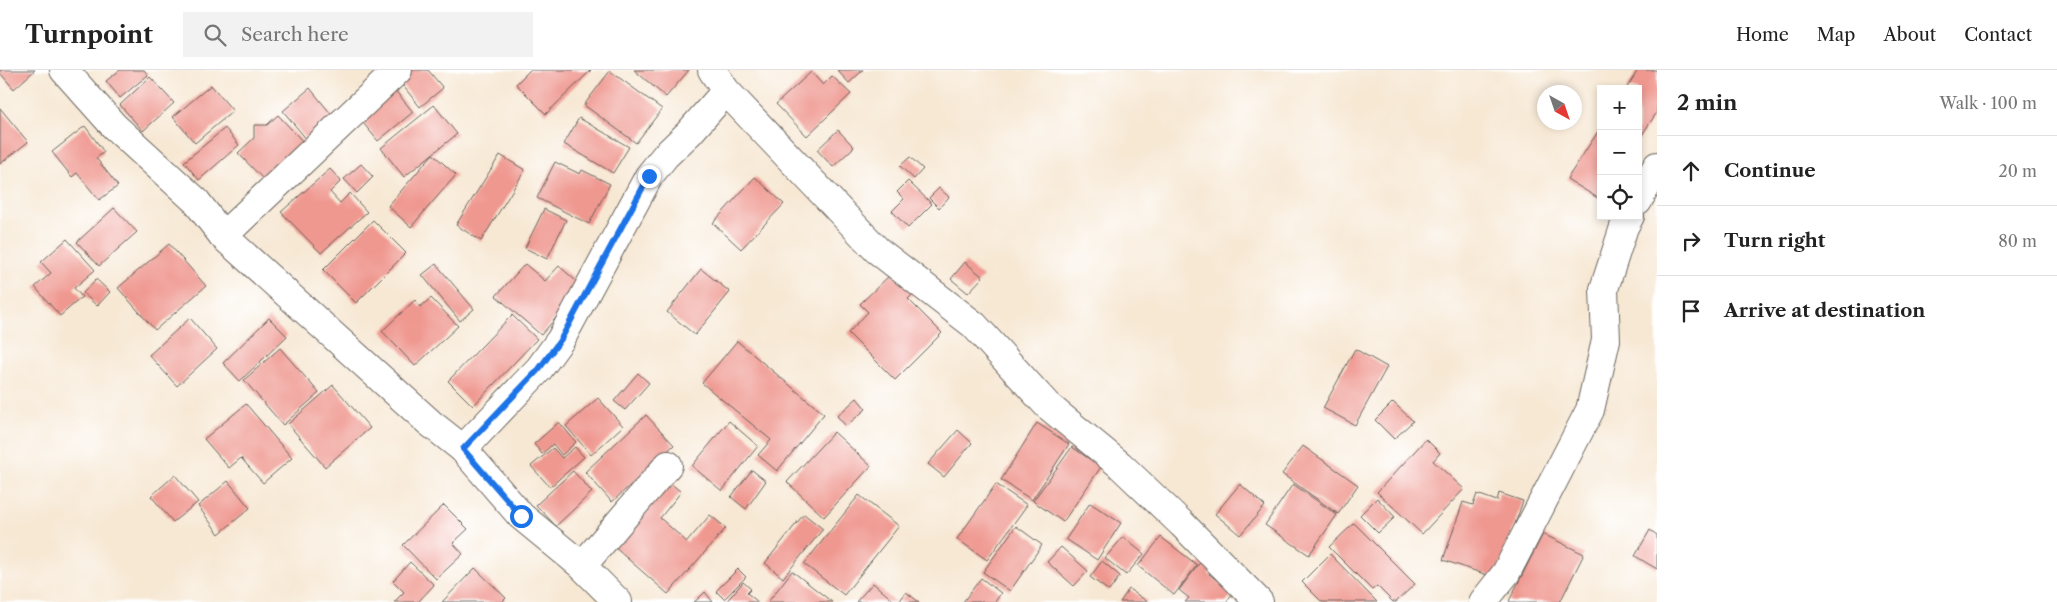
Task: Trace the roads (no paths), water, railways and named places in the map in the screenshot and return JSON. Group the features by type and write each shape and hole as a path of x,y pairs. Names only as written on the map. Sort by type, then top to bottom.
{"street":[{"path":"64,70 114,126 196,201 223,236 430,423 463,449 521,516 582,566 618,602"},
{"path":"223,236 398,70"},
{"path":"463,449 539,369 561,339 649,176 665,156 689,133 719,81 877,250 974,325 1047,405 1120,465 1182,524 1259,602"},
{"path":"1642,194 1657,166"},
{"path":"1483,602 1506,573 1590,410 1606,340 1604,289 1628,220"},
{"path":"582,566 668,465"}]}
